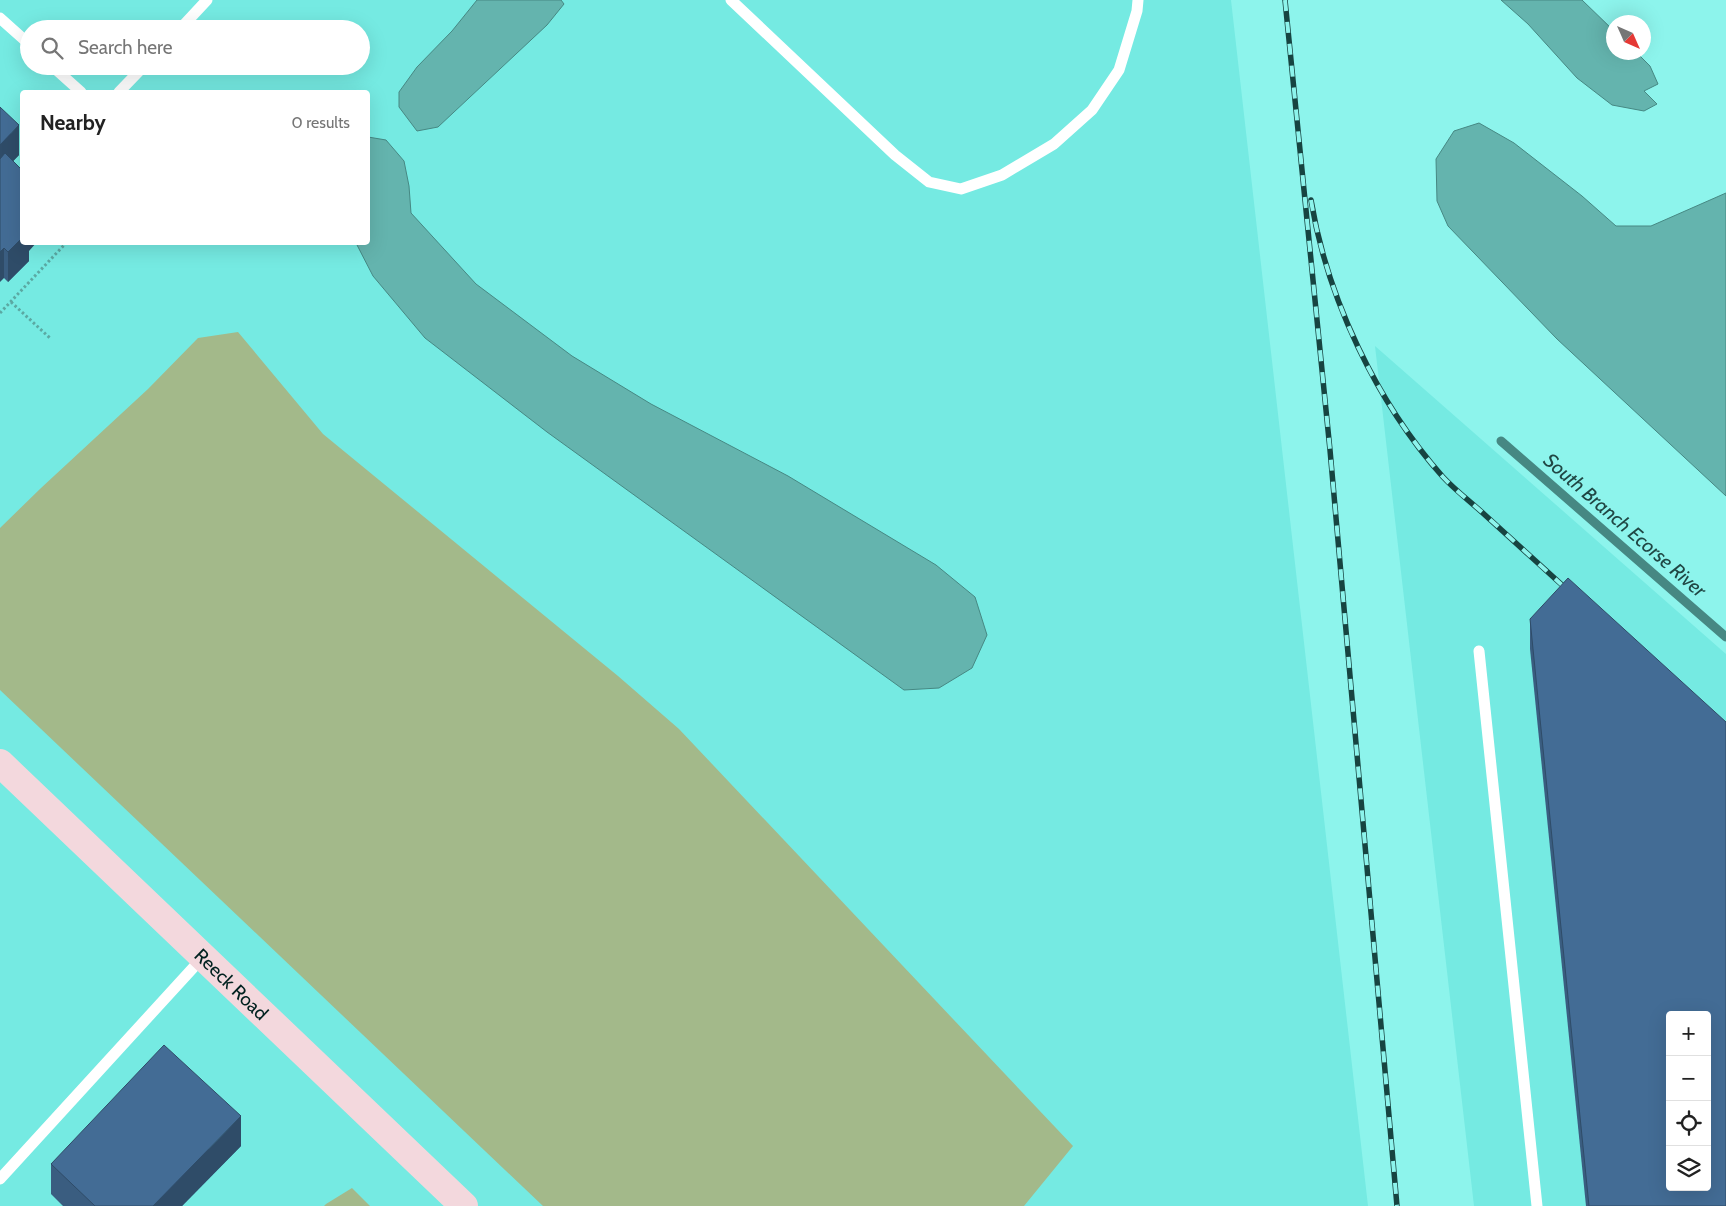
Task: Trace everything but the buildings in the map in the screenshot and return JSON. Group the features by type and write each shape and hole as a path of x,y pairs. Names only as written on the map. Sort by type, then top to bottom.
{"street":[{"name":"Reeck Road","path":"0,763 464,1206"}],"lane":[{"path":"188,20 207,0"},
{"path":"732,0 895,155 929,182 961,189 1002,175 1054,144 1092,110 1119,70 1137,11 1138,0"},
{"path":"0,18 20,36"},
{"path":"62,75 79,90"},
{"path":"121,90 135,75"},
{"path":"1479,651 1537,1206"},
{"path":"0,1179 204,957"}],"path":[{"path":"0,312 64,245"},
{"path":"10,302 50,338"}],"shaded area":[{"path":"0,0 1231,0 1368,1206 0,1206"},
{"path":"477,0 561,0 564,4 547,25 438,127 417,131 399,107 399,92 417,67 452,31"},
{"path":"1501,0 1582,0 1606,23 1606,60 1644,60 1650,66 1658,84 1644,91 1657,104 1644,111 1612,105 1577,78 1528,24"},
{"path":"1479,123 1514,143 1582,196 1616,226 1651,226 1726,193 1726,496 1557,339 1448,226 1437,201 1436,159 1454,131"},
{"path":"370,137 386,140 404,161 409,186 411,213 476,284 572,356 651,404 788,476 936,565 975,597 987,635 972,668 939,688 904,690 547,432 425,338 373,276 357,245 370,245"},
{"path":"1375,346 1726,654 1726,1206 1474,1206"}],"green space":[{"path":"238,332 323,434 618,676 679,729 1073,1146 1024,1206 543,1206 0,690 0,528 148,389 198,338"},
{"path":"352,1188 370,1206 324,1206 326,1204"}],"waterway":[{"name":"South Branch Ecorse River","path":"1501,441 1726,637"}],"railway":[{"path":"1285,0 1330,450 1397,1206"},
{"path":"1311,200 1329,274 1342,311 1376,383 1397,416 1419,448 1443,477 1572,594"}]}
